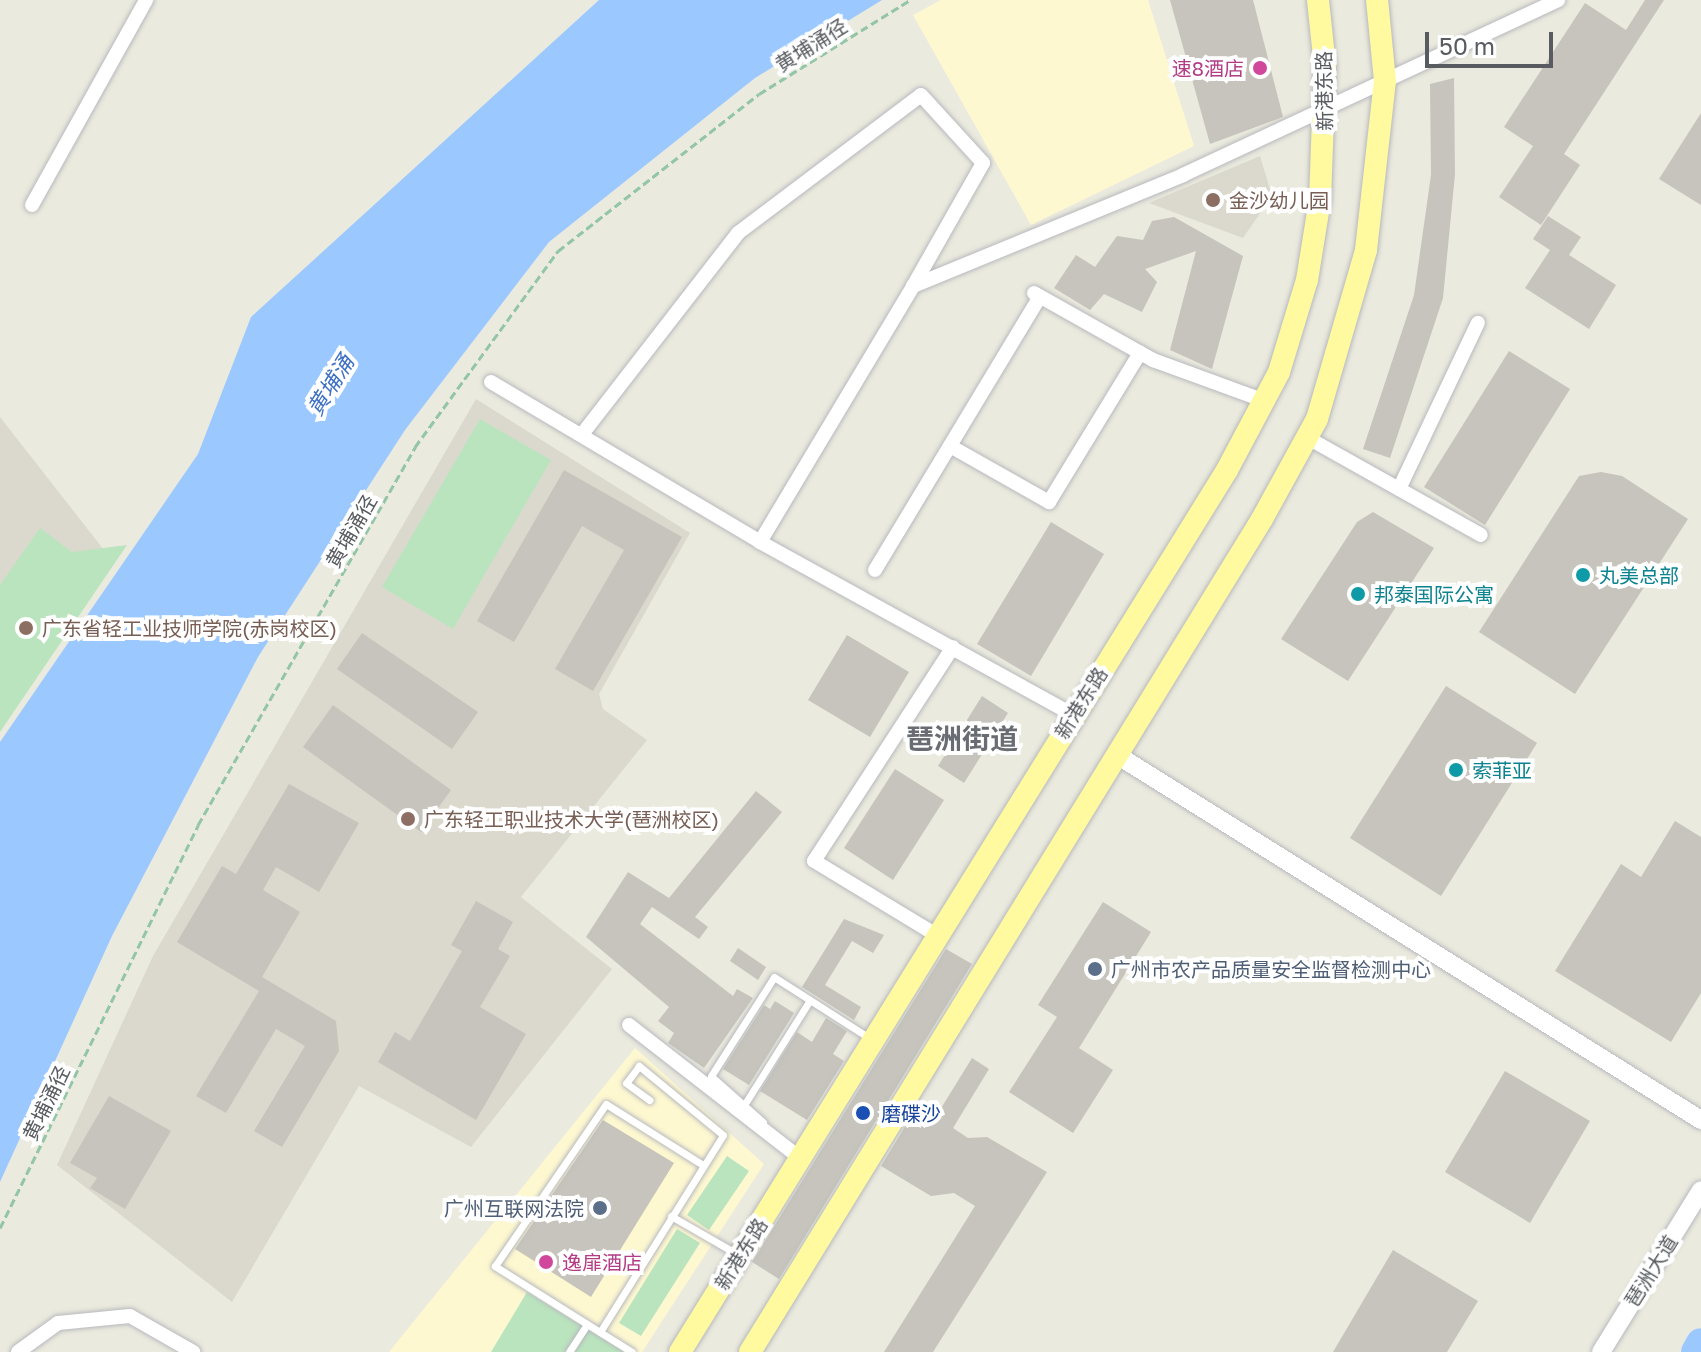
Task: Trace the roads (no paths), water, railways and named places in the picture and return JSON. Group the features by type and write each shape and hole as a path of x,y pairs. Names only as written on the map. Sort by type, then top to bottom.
{"main road":[{"name":"新港东路","path":"680,1352 739,1256 792,1152 873,1040 1265,401 1294,329 1312,257 1325,108 1318,0"},
{"path":"750,1352 1308,438 1357,297 1385,81 1377,0"}],"street":[{"path":"32,205 146,0"},
{"path":"913,286 1183,175 1558,0"},
{"path":"583,433 738,233 921,95 983,163 760,542"},
{"path":"875,570 1036,294 1140,353 1265,401"},
{"path":"1399,489 1478,323"},
{"path":"950,446 1049,502 1140,353"},
{"path":"491,382 583,433 760,542 1074,715"},
{"path":"1308,438 1481,535"},
{"path":"938,936 814,861 953,647"},
{"path":"1117,755 1701,1120"},
{"path":"629,1025 792,1152"},
{"name":"琶洲大道","path":"1601,1352 1701,1190"},
{"path":"18,1352 58,1323 130,1316 193,1352"}],"lane":[{"path":"792,1152 746,1102 711,1076 774,977 873,1040"},
{"path":"746,1102 810,1000"},
{"path":"600,1332 723,1135 639,1066 626,1083 649,1100"},
{"path":"632,1352 495,1266 606,1104 703,1165"},
{"path":"671,1216 739,1256"},
{"path":"569,1352 587,1324"}],"water":[{"name":"黄埔涌","path":"599,0 882,0 755,78 549,242 405,430 258,657 112,936 0,1182 0,742 198,454 251,317"}],"waterway":[{"path":"1696,1352 1701,1343"}],"place":[{"name":"速8酒店","path":"1260,68"},
{"name":"金沙幼儿园","path":"1213,200"},
{"name":"丸美总部","path":"1583,575"},
{"name":"邦泰国际公寓","path":"1358,594"},
{"name":"广东省轻工业技师学院(赤岗校区)","path":"26,628"},
{"name":"索菲亚","path":"1456,770"},
{"name":"广东轻工职业技术大学(琶洲校区)","path":"408,819"},
{"name":"广州市农产品质量安全监督检测中心","path":"1095,969"},
{"name":"磨碟沙","path":"863,1113"},
{"name":"广州互联网法院","path":"600,1208"},
{"name":"逸扉酒店","path":"546,1262"}],"district":[{"name":"琶洲街道","path":"962,739"}]}
